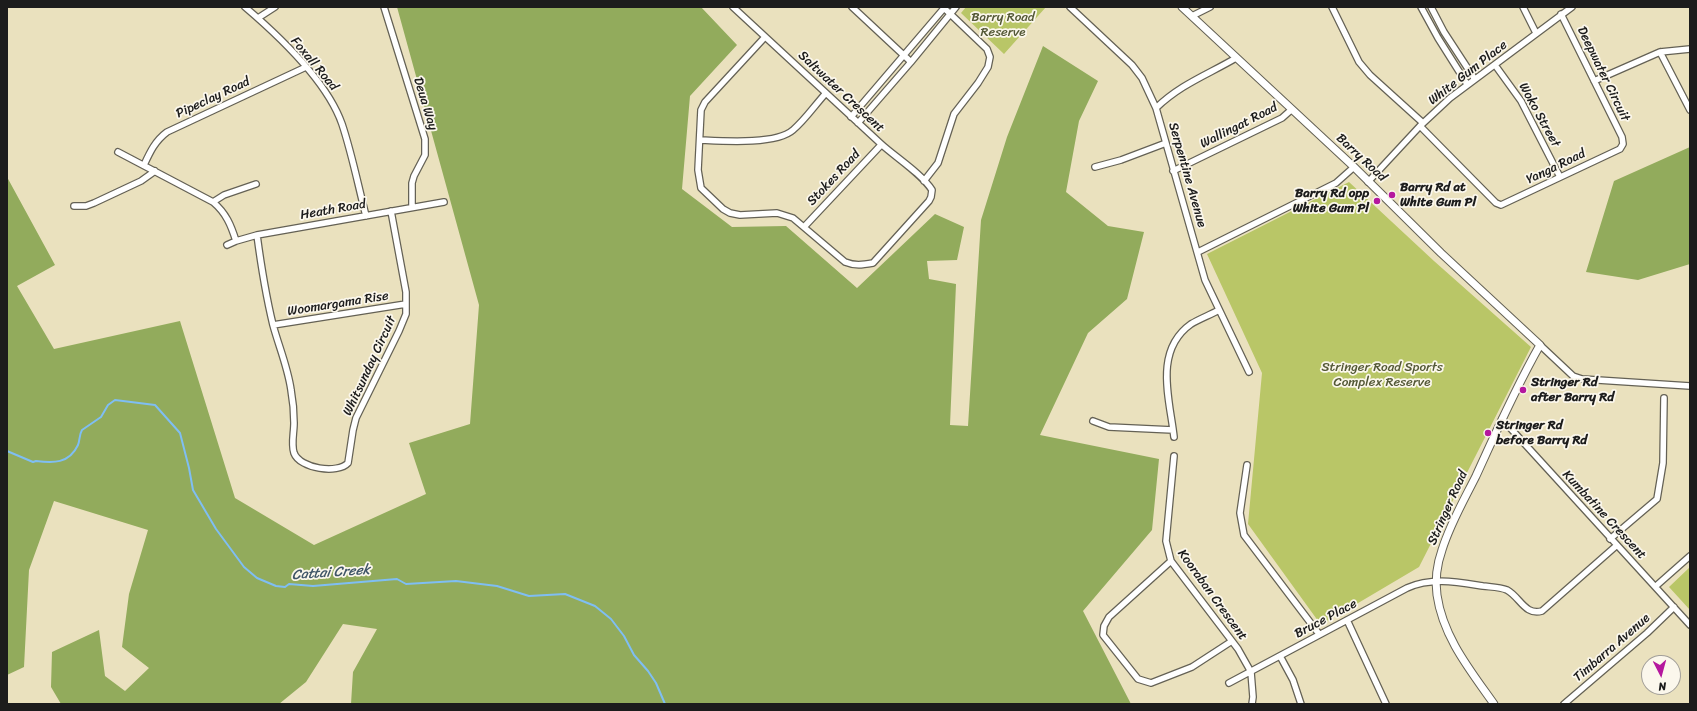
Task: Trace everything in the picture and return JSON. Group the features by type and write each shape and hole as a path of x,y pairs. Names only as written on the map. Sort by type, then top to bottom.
{"street":[{"name":"Foxall Road","path":"245,7 258,18 306,67 321,86 341,123 366,216"},
{"path":"258,18 275,7"},
{"name":"Deua Way","path":"384,7 425,140 425,155 412,183 412,207"},
{"name":"Saltwater Crescent","path":"733,7 881,145 924,181 932,190 929,201 873,263 860,266 845,262 804,227"},
{"path":"852,7 911,62"},
{"path":"858,123 956,7"},
{"name":"Serpentine Avenue","path":"1070,7 1132,65 1142,78 1156,108 1206,280 1249,372"},
{"name":"Barry Road","path":"1182,7 1540,345"},
{"path":"1192,16 1210,7"},
{"path":"1332,7 1359,62 1370,75 1422,125"},
{"path":"1421,7 1438,38 1467,84"},
{"path":"1431,7 1444,32 1474,78"},
{"path":"1523,7 1536,33"},
{"name":"White Gum Place","path":"1368,182 1450,98 1474,78 1572,7"},
{"path":"851,116 945,8 987,49 989,54 989,64 978,83 954,114 940,159 924,181"},
{"name":"Deepwater Circuit","path":"1561,14 1622,137 1623,144"},
{"path":"765,36 705,102 701,110 699,179 701,188 723,209 740,215 784,214 793,218 804,227"},
{"path":"1594,82 1660,52 1690,49"},
{"path":"1660,52 1690,110"},
{"path":"1156,108 1166,98 1193,80 1236,58"},
{"name":"Woko Street","path":"1495,64 1522,101 1560,178"},
{"name":"Pipeclay Road","path":"144,165 159,137 167,132 306,67"},
{"path":"700,140 770,140 783,137 793,130 826,93"},
{"name":"Wallingat Road","path":"1173,170 1282,118 1291,110"},
{"name":"Yanga Road","path":"1422,125 1496,203 1501,205 1505,205 1620,149 1623,144"},
{"path":"1094,167 1121,160 1166,143"},
{"name":"Stokes Road","path":"804,227 881,145"},
{"path":"118,152 213,202 219,207 229,221 236,241"},
{"path":"1198,252 1336,183 1354,168"},
{"path":"74,206 86,206 94,203 141,181 155,171"},
{"path":"213,202 224,195 256,184"},
{"name":"Heath Road","path":"227,245 257,235 444,202"},
{"name":"Whitsunday Circuit","path":"257,235 273,325 288,373 291,390 294,423 294,453 300,462 312,466 322,469 339,468 344,467 348,463 352,430 356,418 400,331 406,314 406,304 391,211"},
{"name":"Woomargama Rise","path":"273,325 406,304"},
{"path":"1174,437 1166,378 1167,365 1172,349 1179,337 1191,324 1219,310"},
{"path":"1540,345 1573,376 1582,379 1690,386"},
{"name":"Stringer Road","path":"1494,704 1459,653 1448,632 1441,615 1436,581 1439,560 1446,540 1502,419 1540,345"},
{"path":"1610,539 1657,499 1663,463 1664,398"},
{"name":"Kumbatine Crescent","path":"1502,419 1616,546 1656,586 1690,625"},
{"path":"1093,421 1110,427 1173,430"},
{"name":"Kooraban Crescent","path":"1174,456 1166,541 1171,561 1232,641 1251,672"},
{"path":"1247,465 1240,513 1244,534 1319,634"},
{"name":"Bruce Place","path":"1230,683 1319,634 1407,588 1421,583 1446,580 1506,590 1512,593 1528,610 1538,612 1546,608 1616,546"},
{"path":"1656,586 1690,556"},
{"path":"1171,561 1109,616 1104,626 1103,634 1138,679 1151,683 1192,667 1232,641"},
{"name":"Timbarra Avenue","path":"1564,704 1674,607"},
{"path":"1347,620 1386,704"},
{"path":"1280,656 1291,675 1301,704"},
{"path":"1251,672 1253,697 1252,704"}],"green space":[{"path":"397,7 701,7 737,45 690,96 682,189 732,227 786,226 857,288 935,214 964,227 957,260 927,261 929,279 956,284 950,425 968,426 981,220 1007,137 1043,46 1098,81 1079,121 1066,192 1108,226 1144,232 1127,299 1088,333 1040,435 1159,459 1152,530 1083,611 1131,704 351,704 353,672 377,629 343,624 306,682 279,704 61,704 51,687 52,652 99,630 105,676 125,691 149,668 122,647 129,594 148,530 54,501 29,570 24,667 7,675 7,177 55,265 17,286 54,349 180,321 235,498 314,545 426,494 409,443 470,424 479,305"},
{"name":"Barry Road Reserve","path":"966,7 1046,7 1004,54 961,13"},
{"path":"1690,147 1690,264 1638,280 1586,272 1614,181"},
{"name":"Stringer Road Sports Complex Reserve","path":"1349,182 1434,261 1531,347 1419,567 1321,625 1248,524 1262,373 1207,254"},
{"path":"1690,567 1690,610 1669,587"}],"waterway":[{"name":"Cattai Creek","path":"7,451 33,462 60,461 70,456 74,451 78,445 82,430 101,417 108,405 115,400 155,405 180,433 193,490 216,529 244,567 257,578 276,586 285,587 289,584 313,586 397,579 406,584 456,581 497,586 529,596 565,594 595,606 611,619 624,636 634,655 656,683 665,704"}],"place":[{"name":"Barry Rd at White Gum Pl","path":"1392,195"},
{"name":"Barry Rd opp White Gum Pl","path":"1377,201"},
{"name":"Stringer Rd after Barry Rd","path":"1523,390"},
{"name":"Stringer Rd before Barry Rd","path":"1488,433"}]}
